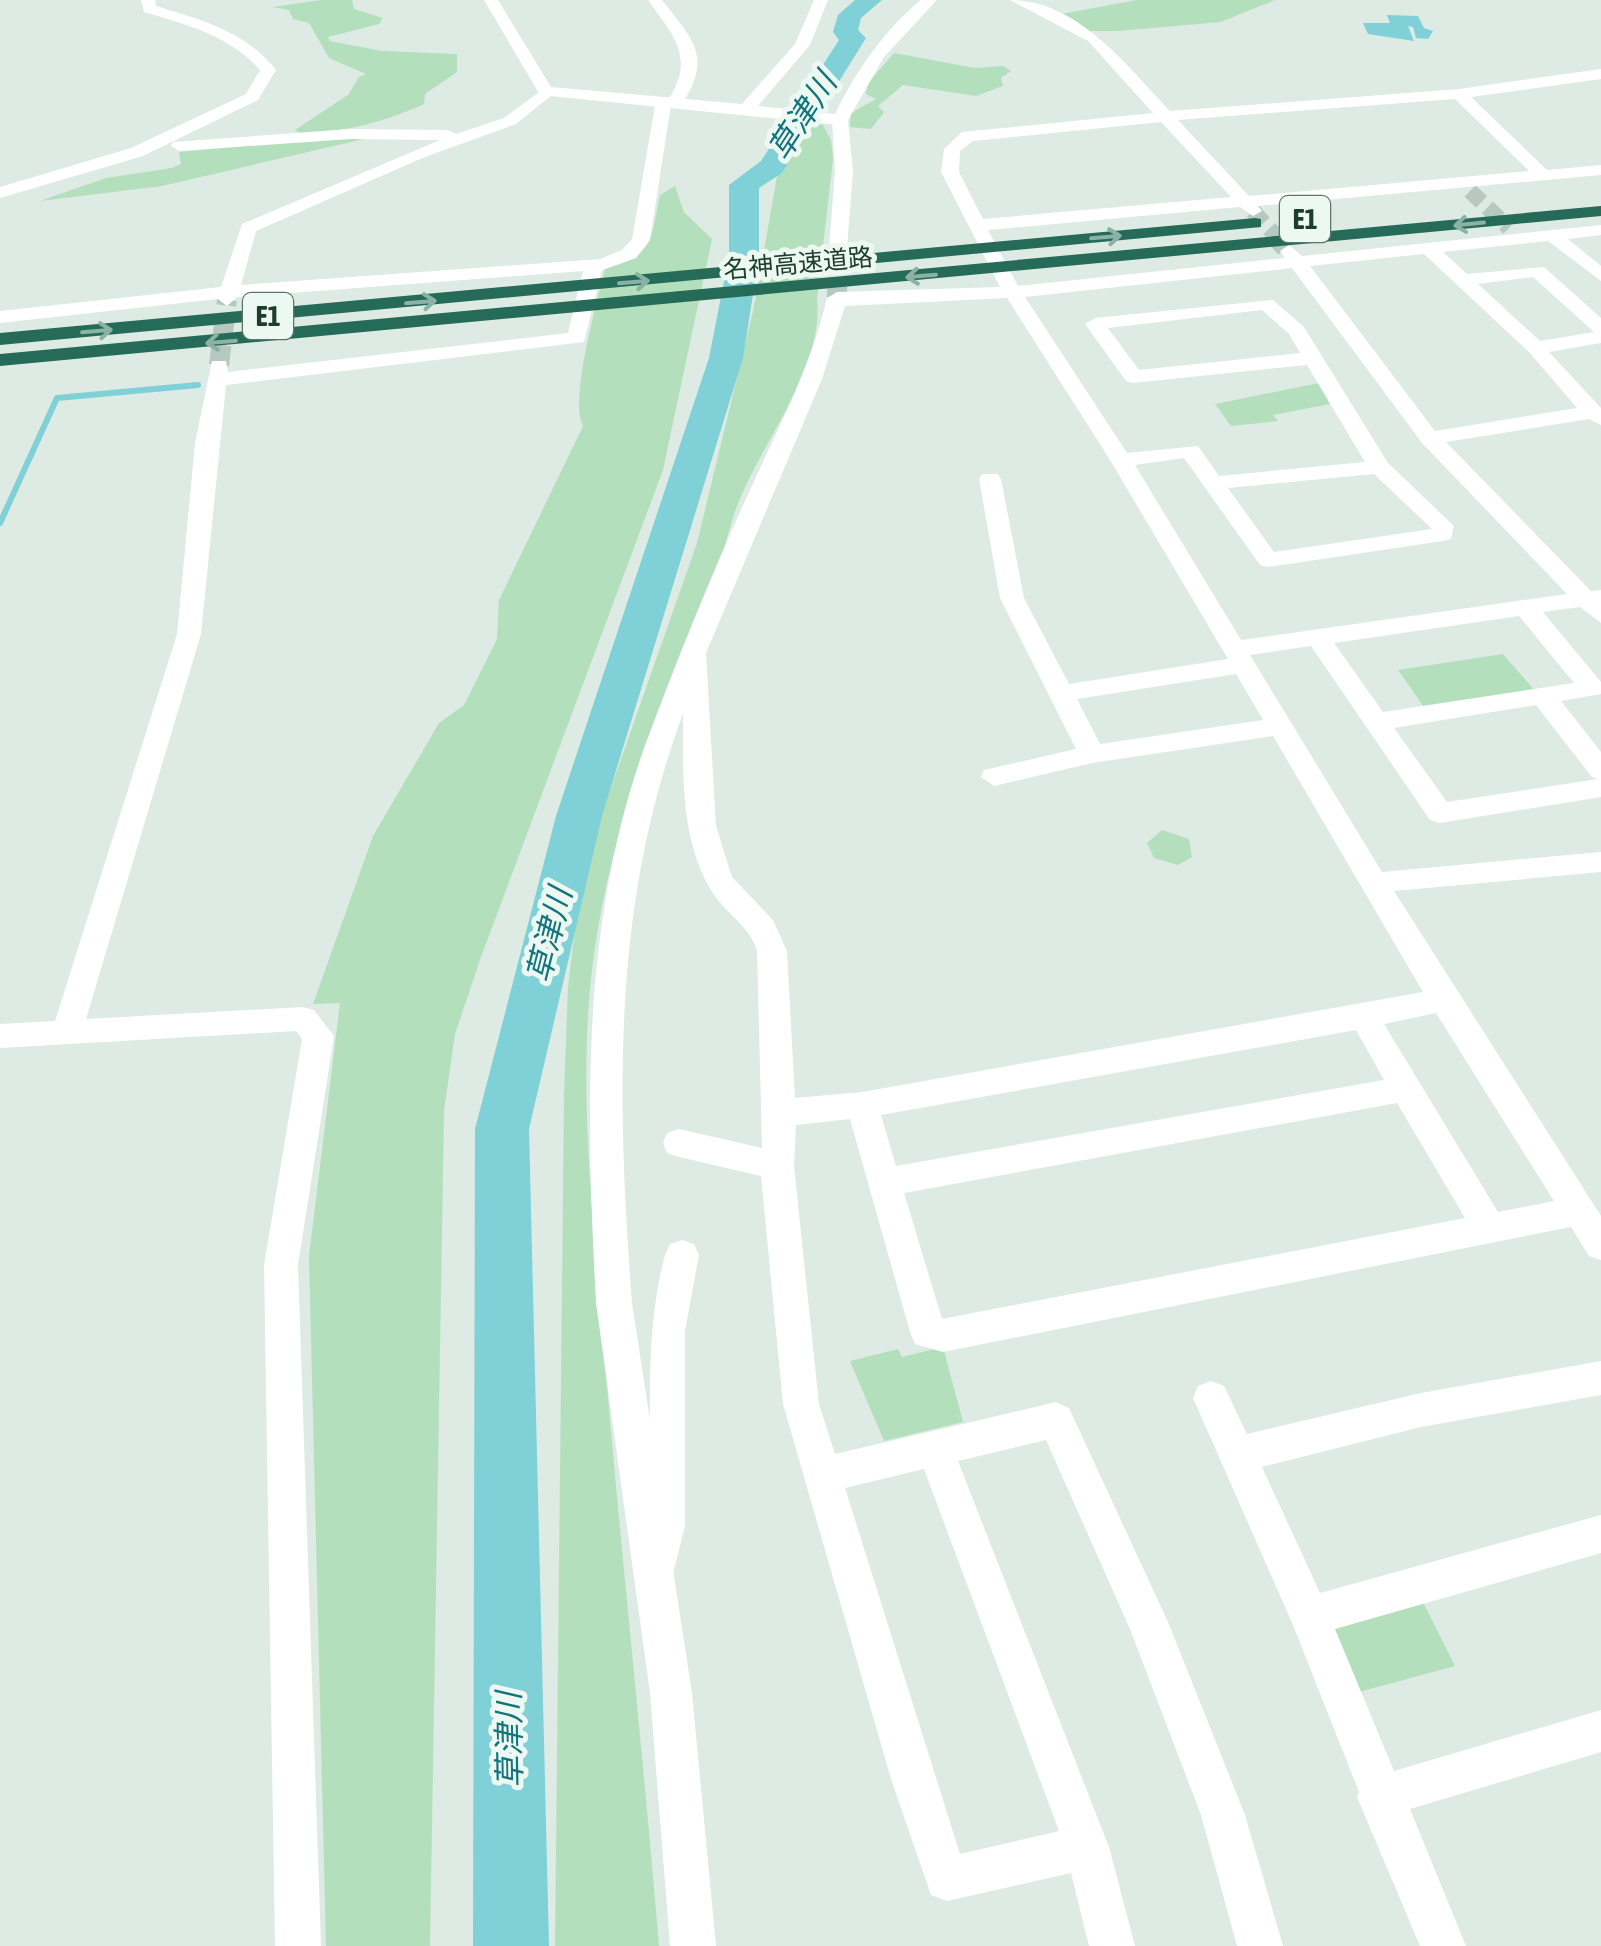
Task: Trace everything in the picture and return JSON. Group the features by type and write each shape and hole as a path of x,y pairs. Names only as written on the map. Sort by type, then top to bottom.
{"highway":[{"name":"名神高速道路","path":"0,339 1601,191"},
{"name":"名神高速道路","path":"0,360 528,314 1601,211"}],"street":[{"path":"0,193 137,152 258,93 268,70 259,58 201,21 150,8 148,0"},
{"path":"491,0 546,92"},
{"path":"0,317 594,264 629,254 640,240 676,101 690,80 695,62 692,48 655,0"},
{"path":"752,110 817,22 821,0"},
{"path":"831,119 916,11 930,0"},
{"path":"1018,0 1093,38 1249,206"},
{"path":"1601,74 1459,94 1168,115 958,141 952,149 950,172 1004,280 1016,292 1121,460 1348,832 1372,882 1443,999 1601,1245"},
{"path":"228,296 248,228 419,153 517,118 528,103 546,92 676,101 831,119"},
{"path":"1459,94 1543,175"},
{"path":"831,119 844,172 838,248"},
{"path":"178,146 350,134 466,137"},
{"path":"978,225 1465,187 1601,170"},
{"path":"693,1946 671,1694 614,1302 604,1108 613,936 644,785 752,509 806,392 837,300 1016,292 1140,280 1294,256 1428,248 1514,233 1552,235 1601,230"},
{"path":"1552,235 1601,275"},
{"path":"1428,248 1536,348 1564,384 1597,416"},
{"path":"1294,256 1430,438 1596,603"},
{"path":"67,1032 188,634 218,372 577,338 594,264"},
{"path":"1462,280 1537,271 1601,328"},
{"path":"1140,280 1162,314"},
{"path":"1121,460 1190,451 1268,560 1444,534 1443,526 1379,468 1296,330 1266,304 1096,324 1133,377 1312,358"},
{"path":"1536,348 1601,337"},
{"path":"1430,438 1597,416"},
{"path":"1216,483 1379,468"},
{"path":"990,480 1012,598 1092,754"},
{"path":"1063,693 1239,658 1317,637 1526,608 1596,603"},
{"path":"1376,722 1592,688 1526,608"},
{"path":"1317,637 1440,813 1601,788"},
{"path":"696,656 704,824 719,881 767,930 780,1113 777,1166 793,1293 797,1379 820,1476 912,1779 947,1879 1087,1847"},
{"path":"1543,696 1601,771"},
{"path":"994,778 1092,754 1281,726"},
{"path":"1372,882 1601,862"},
{"path":"780,1113 862,1105 1364,1017 1443,999"},
{"path":"1364,1017 1489,1227"},
{"path":"0,1036 303,1019 318,1036 281,1265 294,1649 298,1946"},
{"path":"886,1182 1405,1089"},
{"path":"862,1105 928,1332 944,1336 1578,1211"},
{"path":"679,1143 777,1166"},
{"path":"654,1576 670,1495 668,1295 682,1256"},
{"path":"1236,1456 1422,1410 1601,1378"},
{"path":"1212,1398 1310,1616 1379,1797 1442,1946"},
{"path":"820,1476 1056,1420 1148,1622 1210,1780 1260,1946"},
{"path":"934,1447 1087,1847 1112,1946"},
{"path":"1310,1616 1601,1534"},
{"path":"1379,1797 1601,1731"}],"green space":[{"path":"352,0 354,9 383,18 379,24 328,37 330,41 382,51 457,54 457,72 425,94 424,104 409,111 364,125 301,134 295,130 348,95 359,77 366,74 329,58 309,23 293,19 289,10 273,7"},
{"path":"1137,0 1275,0 1221,22 1118,31 1090,31 1056,15"},
{"path":"894,53 975,68 1003,66 1011,71 1001,78 1003,86 976,96 903,85 878,106 884,112 871,129 850,127 851,113 876,99 866,94 868,83"},
{"path":"807,121 823,125 831,140 833,159 812,349 792,400 738,503 718,567 644,757 614,854 589,1000 586,1094 591,1188 659,1946 555,1946 564,1095 568,987 579,895 602,813 697,543 754,307 778,171"},
{"path":"364,139 162,186 40,201 106,178 172,168 181,164 179,152"},
{"path":"675,186 684,212 712,239 663,470 481,957 455,1034 444,1111 430,1946 326,1946 309,1256 340,1003 313,1004 373,836 439,723 464,705 497,639 499,600 583,426 579,396 582,374 605,269 641,252 651,235 660,195"},
{"path":"1319,383 1330,404 1273,415 1278,421 1231,426 1215,404"},
{"path":"1503,654 1536,692 1426,710 1398,670"},
{"path":"1162,830 1189,839 1192,857 1178,865 1154,858 1147,843"},
{"path":"943,1347 963,1422 884,1441 850,1361 898,1349 902,1357"},
{"path":"1420,1596 1455,1666 1359,1692 1332,1634 1339,1618"}],"water":[{"path":"1387,15 1418,16 1424,28 1433,31 1428,39 1416,38 1413,27 1408,26 1414,41 1368,34 1363,23 1390,23"}],"waterway":[{"name":"草津川","path":"511,1946 502,1129 579,816 726,358 744,256 744,185 772,167 853,38 845,32 850,15 870,0"},
{"path":"0,523 57,398 198,385"}],"tunnel":[{"path":"1470,191 1509,228"},
{"path":"1253,211 1275,235"},
{"path":"1272,233 1289,251"},
{"path":"837,298 838,248"},
{"path":"219,365 227,300"}]}
